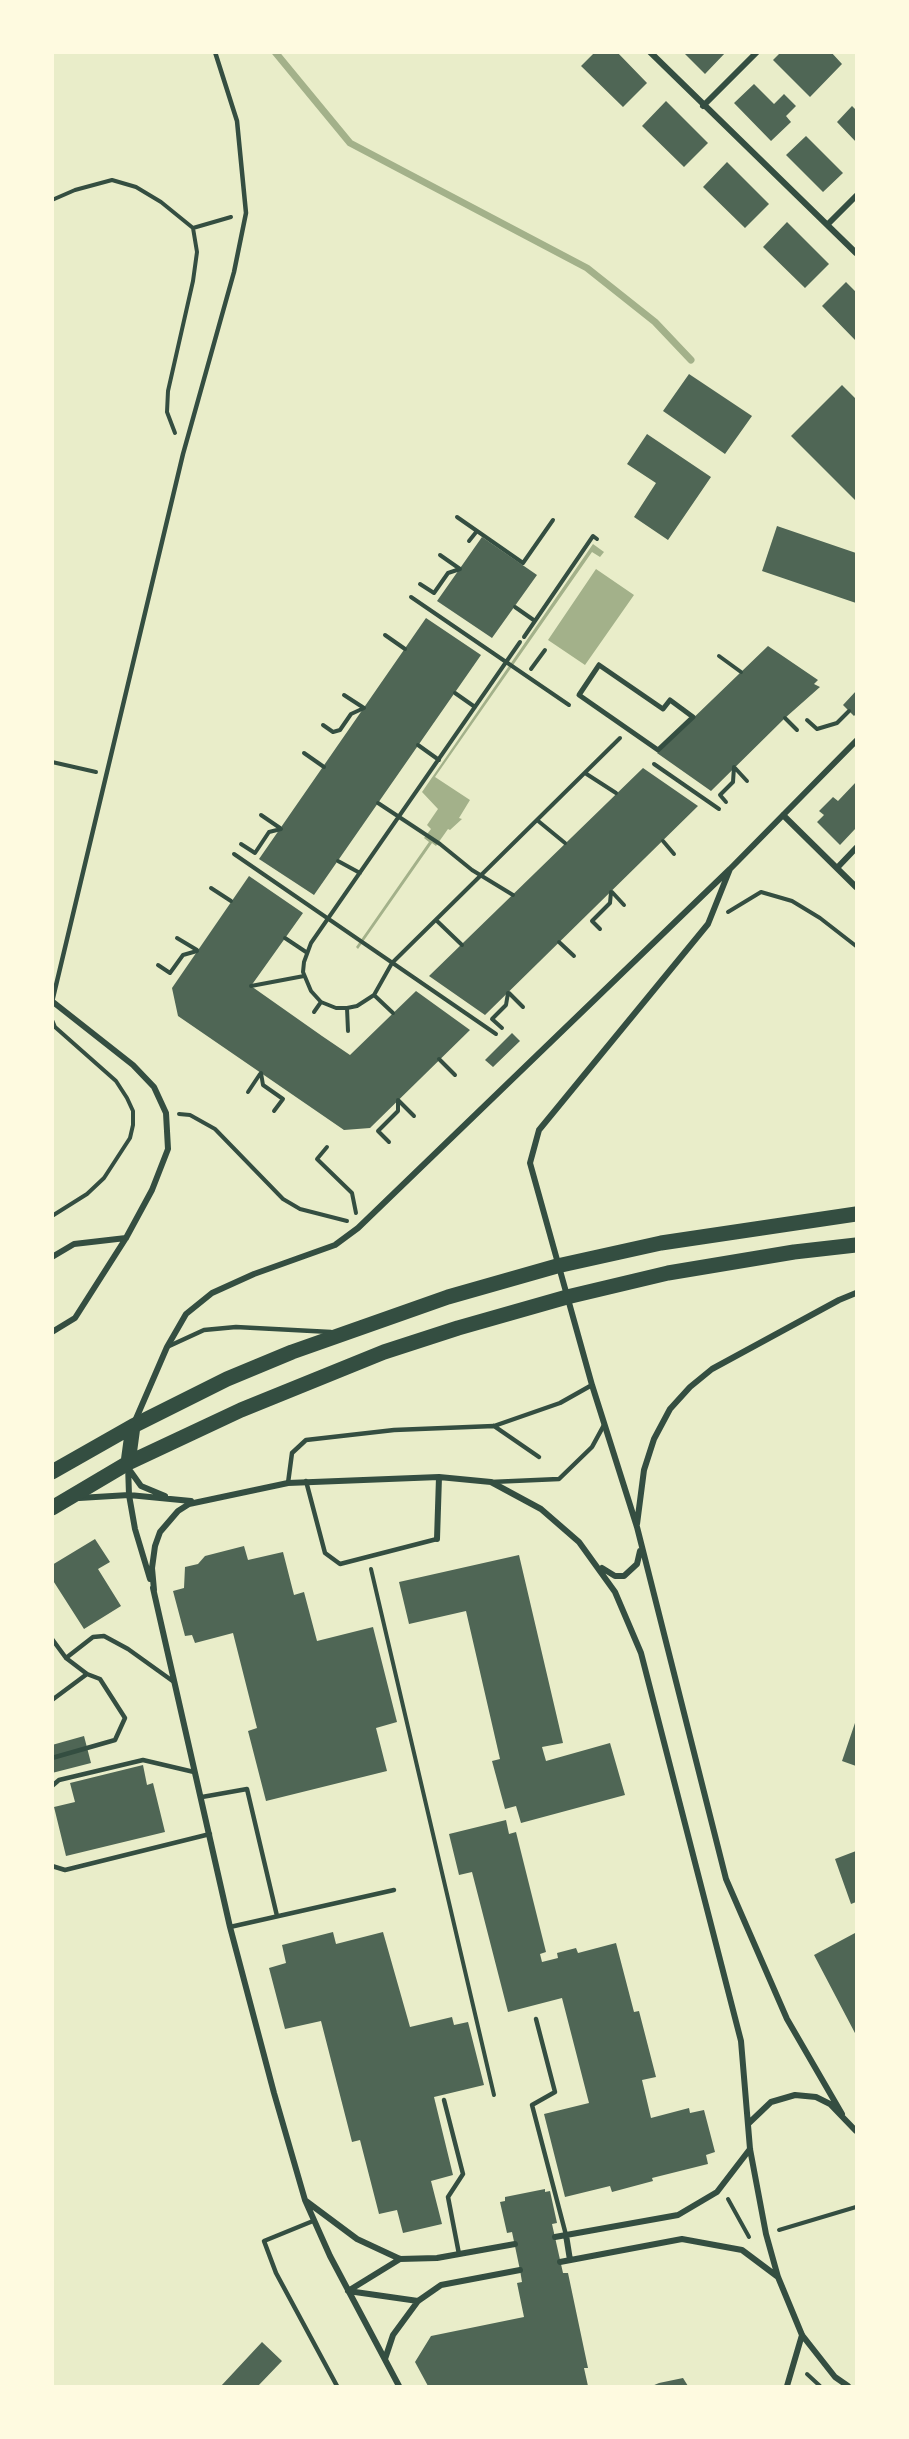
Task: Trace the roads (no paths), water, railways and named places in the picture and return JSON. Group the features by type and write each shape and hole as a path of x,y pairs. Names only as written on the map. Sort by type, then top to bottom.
{"main road":[{"path":"52,1472 133,1426 227,1380 345,1333 448,1297 557,1266 661,1243 856,1214"},
{"path":"58,1504 128,1463 241,1410 384,1352 567,1297 668,1273 794,1252 856,1245"},
{"path":"128,1463 133,1426"}],"street":[{"path":"650,52 856,253"},
{"path":"703,106 757,52"},
{"path":"828,225 856,196"},
{"path":"599,665 663,709 670,700 693,717 658,750 628,729 579,694 599,665"},
{"path":"133,1426 167,1347 186,1314 212,1293 254,1274 335,1245 358,1228 730,869 856,741"},
{"path":"783,815 856,888"},
{"path":"837,868 856,848"},
{"path":"730,869 708,924 539,1130 530,1163 557,1266 637,1527 726,1879 788,2019 842,2114 856,2131"},
{"path":"52,1332 75,1318 126,1238 152,1190 168,1149 166,1113 154,1087 133,1065 53,1002"},
{"path":"52,1257 74,1244 126,1238"},
{"path":"637,1527 644,1470 654,1439 670,1409 690,1387 712,1369 856,1293"},
{"path":"128,1463 129,1495 135,1529 154,1590 230,1927 305,2200 348,2291 399,2386"},
{"path":"128,1463 136,1481 146,1490 175,1498 201,1501"},
{"path":"437,1539 439,1477"},
{"path":"154,1590 152,1568 155,1546 160,1532 178,1511 189,1504 288,1483 439,1477 491,1482 541,1509 579,1542 615,1592 641,1653 741,2041 750,2150 766,2234 778,2277 802,2335 835,2377 848,2386"},
{"path":"58,1504 90,1496 129,1495 201,1501"},
{"path":"591,1557 604,1570 615,1576 624,1576 637,1564 641,1547"},
{"path":"749,2123 771,2102 795,2095 816,2097 830,2104 842,2114"},
{"path":"555,2237 678,2215 717,2192 750,2150"},
{"path":"305,2200 357,2239 400,2259 436,2258 514,2244"},
{"path":"566,2235 570,2260"},
{"path":"560,2262 682,2238 742,2250 778,2277"},
{"path":"348,2291 400,2259"},
{"path":"385,2359 393,2335 418,2301 441,2285 520,2270"},
{"path":"348,2291 418,2301"},
{"path":"787,2386 802,2335"}],"lane":[{"path":"53,1002 183,454 234,272 246,213 237,121 214,52"},
{"path":"167,1347 204,1330 236,1327 345,1333"},
{"path":"288,1483 292,1453 306,1440 394,1430 494,1426 560,1403 592,1385"},
{"path":"491,1482 559,1479 592,1447 604,1425"},
{"path":"494,1426 539,1457"},
{"path":"306,1481 325,1553 340,1564 437,1539"},
{"path":"66,1658 93,1637 104,1636 176,1683"},
{"path":"52,1639 66,1658 87,1674 100,1679 125,1718 115,1740 52,1758"},
{"path":"52,1700 87,1674"},
{"path":"52,1786 59,1780 143,1760 194,1772"},
{"path":"202,1797 247,1789 277,1916"},
{"path":"52,1866 65,1870 210,1834"},
{"path":"230,1927 394,1890"},
{"path":"536,2019 555,2092 532,2105 566,2235"},
{"path":"444,2100 463,2174 448,2197 459,2254"},
{"path":"314,2221 264,2241 276,2273 336,2386"}],"waterway":[{"path":"275,52 350,143 587,268 655,322 691,360"}]}
